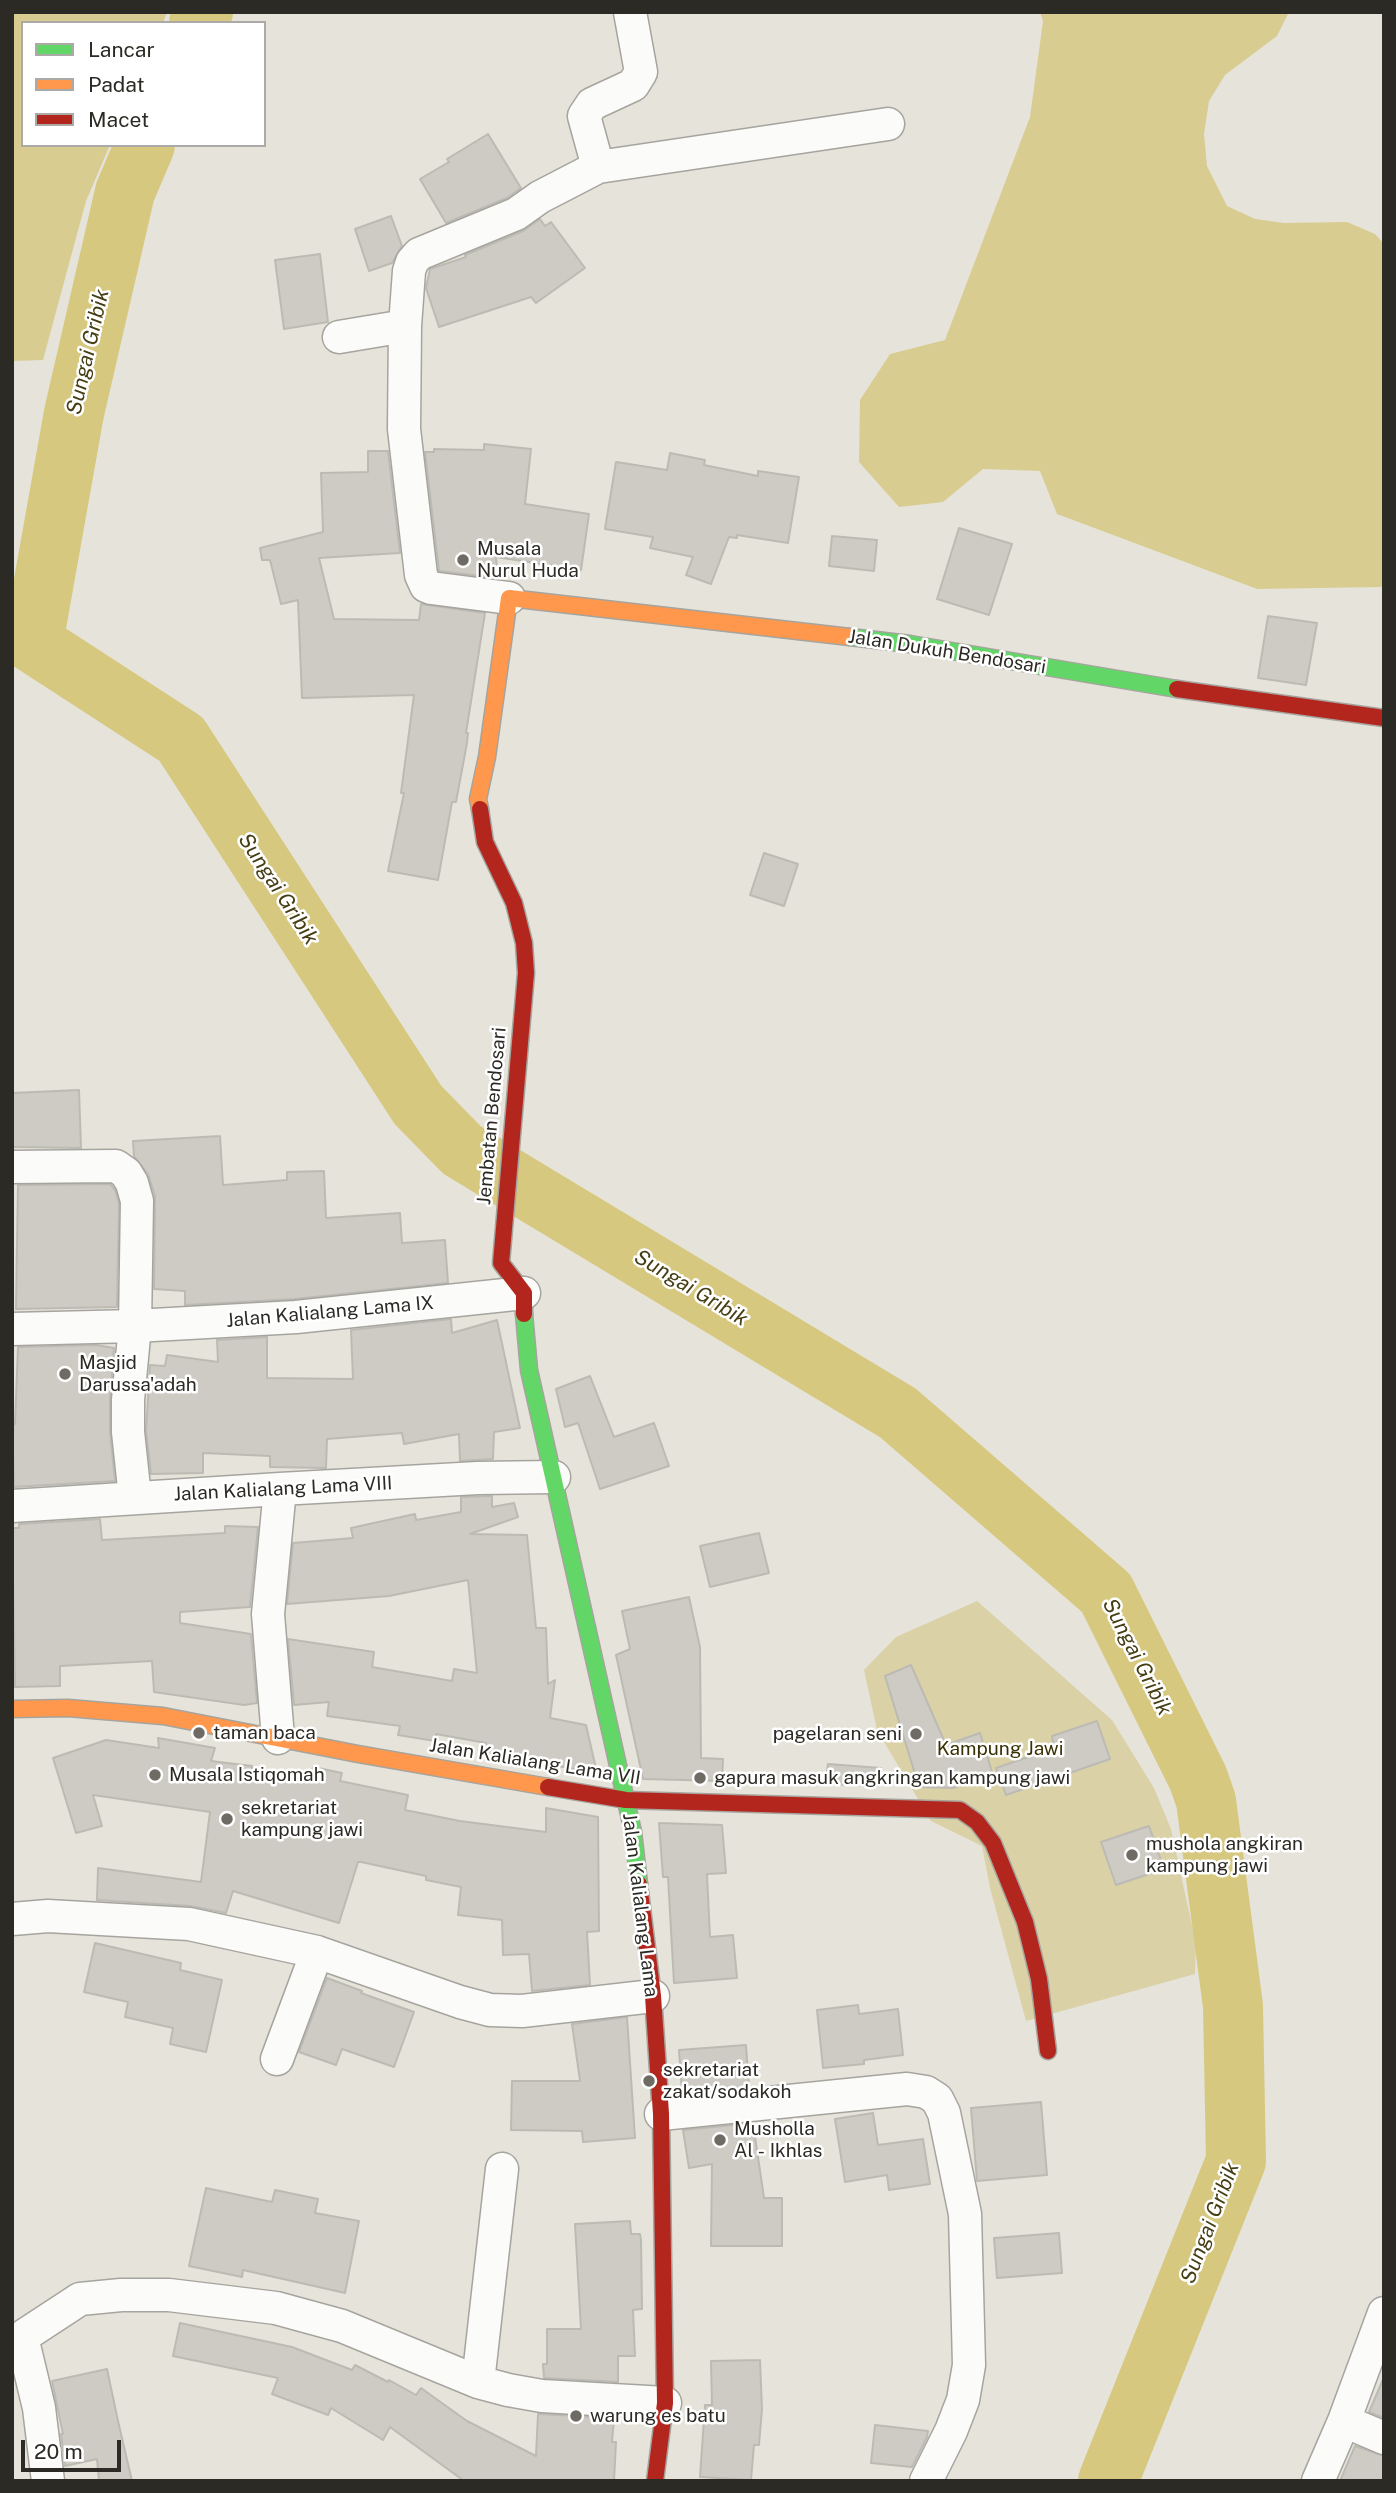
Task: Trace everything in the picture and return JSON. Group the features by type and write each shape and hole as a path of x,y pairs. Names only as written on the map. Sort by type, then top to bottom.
{"street":[{"path":"598,167 584,116 592,104 634,85 641,72 630,12"},
{"name":"Jalan Dukuh Bendosari","path":"888,124 598,167 540,197 516,214 419,254 412,262 410,271 405,326 404,415 423,582 430,588 909,644 1196,692 1384,718"},
{"path":"340,337 405,326"},
{"name":"Jembatan Bendosari","path":"509,598 487,757 478,799 485,842 514,903 524,943 526,973 500,1263 524,1293"},
{"path":"12,1167 116,1166 126,1173 137,1201 135,1326 128,1400 128,1432 135,1497"},
{"name":"Jalan Kalialang Lama IX","path":"12,1329 135,1326 296,1317 524,1293"},
{"name":"Jalan Kalialang Lama","path":"524,1293 524,1327 529,1370 633,1832 653,1996 661,2113 665,2403 655,2481"},
{"name":"Jalan Kalialang Lama VIII","path":"12,1506 478,1478 554,1477"},
{"path":"278,1738 268,1614 280,1489"},
{"name":"Jalan Kalialang Lama VII","path":"12,1709 68,1708 163,1716 626,1800 960,1810 977,1822 993,1843 1024,1922 1039,1979 1048,2051"},
{"path":"12,1919 48,1916 189,1924 317,1952 490,2010 522,2011 653,1996"},
{"path":"277,2059 317,1952"},
{"path":"661,2113 907,2089 926,2092 937,2099 944,2113 965,2214 969,2365 963,2400 926,2481"},
{"path":"478,2382 502,2169"},
{"path":"48,2481 26,2419 24,2330 80,2298 169,2295 276,2308 342,2326 478,2382 508,2390 542,2396 665,2403"},
{"path":"1318,2481 1344,2421 1384,2314"},
{"path":"1344,2421 1384,2438"}],"green space":[{"name":"Kampung Jawi","path":"977,1601 1112,1720 1154,1788 1171,1829 1196,1944 1195,1974 1026,2021 990,1888 982,1846 931,1821 877,1730 864,1670 896,1637"}],"shaded area":[{"path":"12,12 167,12 164,21 21,21 21,147 109,147 86,201 43,360 12,361"},
{"path":"1040,12 1289,12 1277,36 1225,75 1209,101 1204,134 1207,166 1227,206 1255,219 1284,223 1347,222 1375,234 1384,244 1384,583 1381,587 1257,589 1057,514 1040,471 983,469 943,502 899,507 859,462 860,400 890,354 945,340 1030,117 1043,21"}],"building":[{"path":"488,134 521,188 507,198 446,223 420,179"},
{"path":"391,216 402,246 392,263 369,271 355,229"},
{"path":"540,219 545,226 551,222 585,268 536,303 531,297 439,327 426,288 430,269 466,257 465,255 523,231"},
{"path":"320,254 328,322 284,329 275,260"},
{"path":"484,444 531,449 525,504 589,514 581,570 496,557 498,578 439,571 425,452 434,452 434,449 484,450"},
{"path":"368,451 388,451 400,553 319,558 334,619 419,620 421,604 485,613 466,733 467,743 456,802 452,802 438,880 388,871 404,793 401,793 414,695 302,698 298,600 281,604 270,560 262,560 260,548 323,532 321,473 368,472"},
{"path":"670,453 705,460 704,465 758,476 758,471 799,477 788,543 737,535 737,538 729,537 711,584 686,575 693,557 650,548 653,537 605,529 616,462 667,470"},
{"path":"959,528 1012,544 989,615 937,599"},
{"path":"832,536 877,540 874,571 829,566"},
{"path":"1268,616 1317,623 1306,685 1258,678"},
{"path":"764,853 798,864 784,906 750,895"},
{"path":"79,1090 81,1148 12,1147 12,1093"},
{"path":"220,1136 223,1185 287,1180 287,1172 324,1171 326,1218 400,1213 402,1243 445,1240 448,1283 295,1299 185,1305 185,1291 154,1289 155,1196 148,1174 134,1156 133,1141"},
{"path":"110,1184 119,1203 117,1307 16,1309 18,1185"},
{"path":"451,1319 452,1333 497,1320 520,1428 494,1432 493,1459 460,1461 459,1434 404,1444 402,1433 327,1439 326,1468 270,1467 270,1456 203,1453 203,1473 151,1474 146,1431 150,1365 165,1366 167,1355 218,1362 217,1340 267,1337 267,1378 353,1379 351,1330"},
{"path":"96,1345 114,1348 110,1432 115,1481 14,1487 12,1425 15,1424 18,1347"},
{"path":"590,1376 614,1437 654,1423 669,1466 600,1489 578,1423 565,1427 556,1389"},
{"path":"492,1496 492,1507 514,1503 518,1517 470,1534 527,1535 536,1628 546,1628 548,1684 555,1680 550,1718 586,1725 597,1773 484,1753 486,1743 436,1734 435,1741 398,1735 400,1726 327,1716 329,1702 294,1705 288,1639 374,1652 372,1667 452,1681 454,1669 477,1673 468,1580 389,1596 287,1604 293,1543 353,1538 351,1528 415,1514 416,1520 461,1512 461,1497"},
{"path":"100,1519 102,1540 225,1533 225,1526 258,1527 250,1607 180,1612 180,1623 251,1634 257,1703 244,1705 154,1692 152,1661 60,1666 60,1686 15,1687 12,1528 19,1528 19,1524"},
{"path":"759,1533 769,1573 710,1587 700,1546"},
{"path":"689,1597 700,1647 701,1758 723,1759 722,1781 643,1779 616,1655 630,1649 622,1611"},
{"path":"911,1665 946,1745 980,1733 992,1772 953,1788 919,1787 885,1676"},
{"path":"1097,1721 1110,1759 1006,1795 996,1768 1054,1748 1052,1736"},
{"path":"158,1738 215,1748 211,1761 252,1766 252,1771 311,1775 313,1767 342,1773 340,1781 408,1795 405,1810 460,1821 546,1832 546,1808 598,1817 599,1931 587,1932 590,1985 532,1991 529,1954 503,1955 502,1920 458,1915 461,1887 426,1880 426,1876 361,1862 358,1862 339,1923 233,1891 226,1913 190,1906 97,1900 98,1868 201,1882 210,1812 93,1795 102,1826 76,1833 53,1758 106,1740 159,1748"},
{"path":"828,1764 881,1768 879,1786 825,1784"},
{"path":"659,1823 722,1825 726,1873 707,1874 710,1937 733,1935 737,1978 674,1983 668,1877 663,1877"},
{"name":"mushola angkiran kampung jawi","path":"1149,1826 1164,1869 1116,1885 1101,1842"},
{"path":"95,1943 181,1963 180,1970 222,1980 206,2052 170,2044 173,2028 125,2017 128,2002 84,1992"},
{"path":"327,1978 414,2012 394,2067 342,2049 336,2065 299,2052"},
{"path":"858,2005 859,2014 898,2009 903,2055 864,2060 864,2064 823,2068 817,2010"},
{"path":"627,2017 635,2138 583,2142 582,2131 511,2130 512,2081 580,2081 572,2024"},
{"path":"746,2045 749,2087 682,2093 679,2050"},
{"path":"1041,2102 1047,2175 977,2181 971,2108"},
{"path":"873,2113 878,2145 923,2139 930,2184 889,2190 887,2175 845,2182 835,2119"},
{"path":"753,2123 764,2198 782,2198 782,2246 711,2246 712,2164 689,2168 683,2130"},
{"path":"206,2188 272,2202 275,2190 318,2199 315,2213 359,2221 345,2293 243,2270 242,2277 189,2266"},
{"path":"630,2221 631,2234 640,2234 641,2240 642,2309 633,2310 635,2356 618,2356 618,2382 544,2378 543,2364 547,2364 547,2329 581,2329 575,2224"},
{"path":"1059,2233 1062,2273 997,2278 994,2238"},
{"path":"180,2323 292,2347 352,2370 355,2365 416,2395 421,2388 467,2421 536,2456 538,2414 614,2418 614,2481 464,2481 390,2427 383,2440 331,2408 328,2415 272,2394 278,2378 173,2356"},
{"path":"760,2360 762,2409 759,2445 754,2445 751,2480 700,2477 705,2405 712,2405 711,2361"},
{"path":"107,2369 132,2481 99,2481 97,2459 65,2466 63,2434 52,2381"},
{"path":"1384,2377 1384,2418 1369,2412"},
{"path":"875,2425 928,2431 912,2467 871,2463"},
{"path":"1355,2446 1384,2456 1384,2481 1340,2481"}],"waterway":[{"name":"Sungai Gribik","path":"200,21 203,12"},
{"name":"Sungai Gribik","path":"144,147 125,192 74,413 33,643 181,739 418,1105 462,1150 898,1413 1106,1593 1198,1778 1206,1801 1233,2006 1236,2161 1108,2481"}],"traffic: fast":[{"path":"850,637 910,644 1177,689"},
{"path":"524,1314 529,1370 633,1832 639,1884"}],"traffic: slow":[{"path":"480,809 478,799 487,757 509,598 850,637"},
{"path":"12,1709 68,1708 163,1716 548,1787"}],"traffic: jam":[{"path":"1177,689 1384,718"},
{"path":"480,809 485,842 514,903 524,943 526,973 501,1263 524,1293 524,1314"},
{"path":"548,1787 626,1800 960,1810 977,1822 993,1843 1025,1922 1039,1979 1048,2051"},
{"path":"639,1884 653,1996 661,2114 665,2403 655,2481"}],"place":[{"name":"Musala Nurul Huda","path":"463,560"},
{"name":"Masjid Darussa'adah","path":"65,1374"},
{"name":"taman baca","path":"199,1733"},
{"name":"pagelaran seni","path":"916,1734"},
{"name":"Musala Istiqomah","path":"155,1775"},
{"name":"gapura masuk angkringan kampung jawi","path":"700,1778"},
{"name":"sekretariat kampung jawi","path":"227,1819"},
{"name":"mushola angkiran kampung jawi","path":"1132,1855"},
{"name":"sekretariat zakat/sodakoh","path":"649,2081"},
{"name":"Musholla Al - Ikhlas","path":"720,2140"},
{"name":"warung es batu","path":"576,2416"}]}
